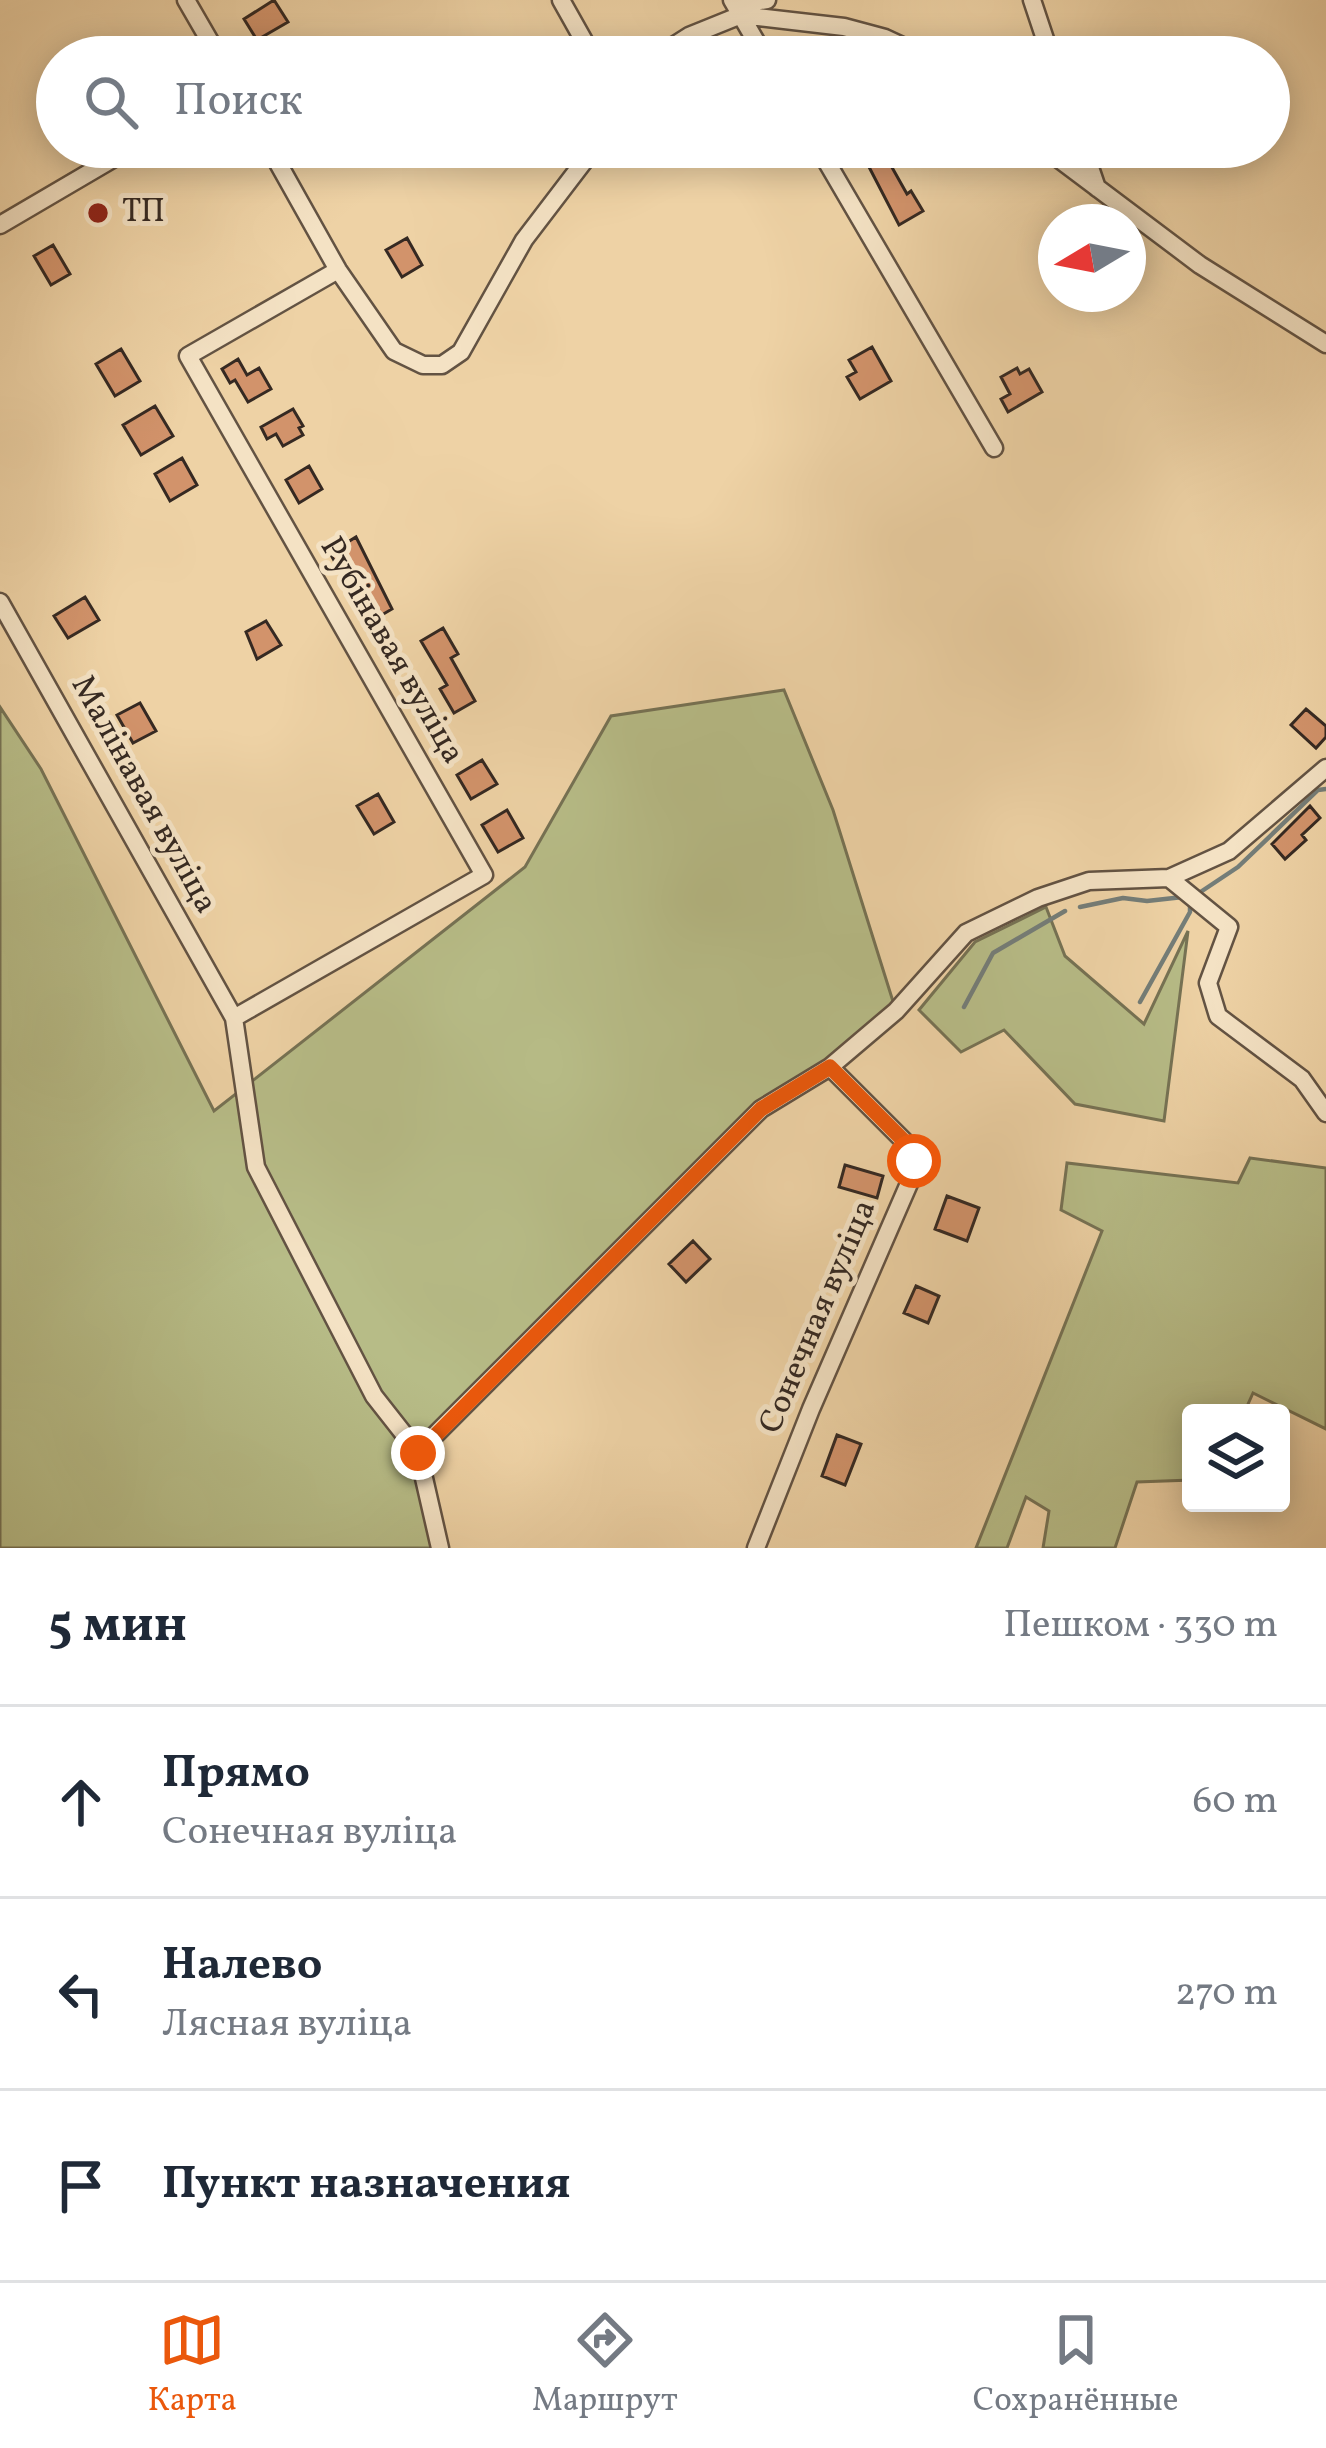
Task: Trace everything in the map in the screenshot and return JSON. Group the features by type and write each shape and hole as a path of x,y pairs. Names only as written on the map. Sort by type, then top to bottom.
{"street":[{"path":"186,0 207,36"},
{"path":"561,0 581,36"},
{"path":"689,36 736,7 766,0"},
{"path":"1032,0 1045,36"},
{"path":"736,7 753,36"},
{"path":"736,7 878,36"},
{"path":"0,225 97,168"},
{"path":"281,168 338,270 394,352 422,364 442,365 461,352 524,240 579,168"},
{"path":"830,168 994,448"},
{"path":"1070,168 1200,265 1326,344"},
{"path":"1090,168 1097,189"},
{"name":"Рубінавая вуліца","path":"234,1018 484,875 188,356 338,270"},
{"name":"Малінавая вуліца","path":"0,602 234,1018"},
{"path":"418,1453 761,1109 830,1067 896,1011 966,933 1038,898 1089,881 1169,878 1229,851 1326,768"},
{"path":"1169,878 1229,927 1208,982 1218,1016 1302,1078 1326,1113"},
{"path":"234,1018 256,1167 374,1396 418,1453 440,1548"},
{"name":"Сонечная вуліца","path":"756,1548 911,1179 914,1161 909,1146 830,1067"}],"green space":[{"path":"784,690 833,810 896,1011 761,1109 418,1452 440,1548 0,1548 0,707 41,769 214,1111 525,867 611,716"},
{"path":"1046,907 1065,956 1144,1024 1188,931 1164,1121 1075,1104 1004,1030 961,1052 919,1010 975,942"},
{"path":"1250,1158 1326,1168 1326,1429 1290,1411 1290,1404 1275,1404 1253,1393 1248,1404 1182,1404 1182,1480 1137,1482 1115,1548 1043,1548 1049,1511 1026,1497 1007,1548 976,1548 1102,1231 1061,1210 1067,1163 1238,1183"}],"building":[{"path":"274,0 288,22 264,36 255,36 244,19"},
{"path":"870,168 892,168 923,211 899,225"},
{"path":"407,238 422,265 402,277 386,250"},
{"path":"53,245 70,274 51,285 34,256"},
{"path":"872,347 891,381 860,399 847,377 856,372 849,360"},
{"path":"121,349 140,381 115,396 96,364"},
{"path":"238,359 247,375 259,368 271,389 248,402 222,369"},
{"path":"1017,368 1020,374 1029,369 1042,392 1008,412 1001,399 1010,394 1001,377"},
{"path":"155,406 173,436 141,455 123,425"},
{"path":"293,409 303,435 283,446 276,434 267,439 261,427"},
{"path":"182,458 197,485 170,501 155,474"},
{"path":"309,466 322,489 299,503 286,480"},
{"path":"356,537 392,609 368,623 330,553"},
{"path":"85,597 99,620 68,638 54,616"},
{"path":"266,621 281,645 257,659 246,632"},
{"path":"443,628 458,654 451,658 475,701 454,713 440,689 447,685 421,641"},
{"path":"140,703 156,731 133,743 117,715"},
{"path":"1306,709 1326,726 1326,737 1316,748 1291,725"},
{"path":"482,760 497,784 471,799 457,775"},
{"path":"378,794 394,822 374,834 357,806"},
{"path":"1310,806 1320,818 1302,835 1306,840 1285,859 1272,844"},
{"path":"507,810 523,838 498,852 482,825"},
{"path":"845,1165 883,1176 877,1198 839,1187"},
{"path":"947,1196 979,1208 967,1241 935,1229"},
{"path":"693,1241 710,1259 686,1282 669,1264"},
{"path":"916,1286 939,1296 928,1323 904,1313"},
{"path":"837,1435 861,1444 845,1485 822,1476"}],"waterway":[{"path":"1199,893 1238,867 1318,790 1326,789"},
{"path":"1080,907 1123,898 1183,897"},
{"path":"1140,1002 1190,912 1190,901"},
{"path":"964,1007 993,953 1065,911"}],"place":[{"name":"ТП","path":"98,213"}],"route":[{"path":"418,1453 761,1109 830,1067 909,1146 914,1161"}]}
